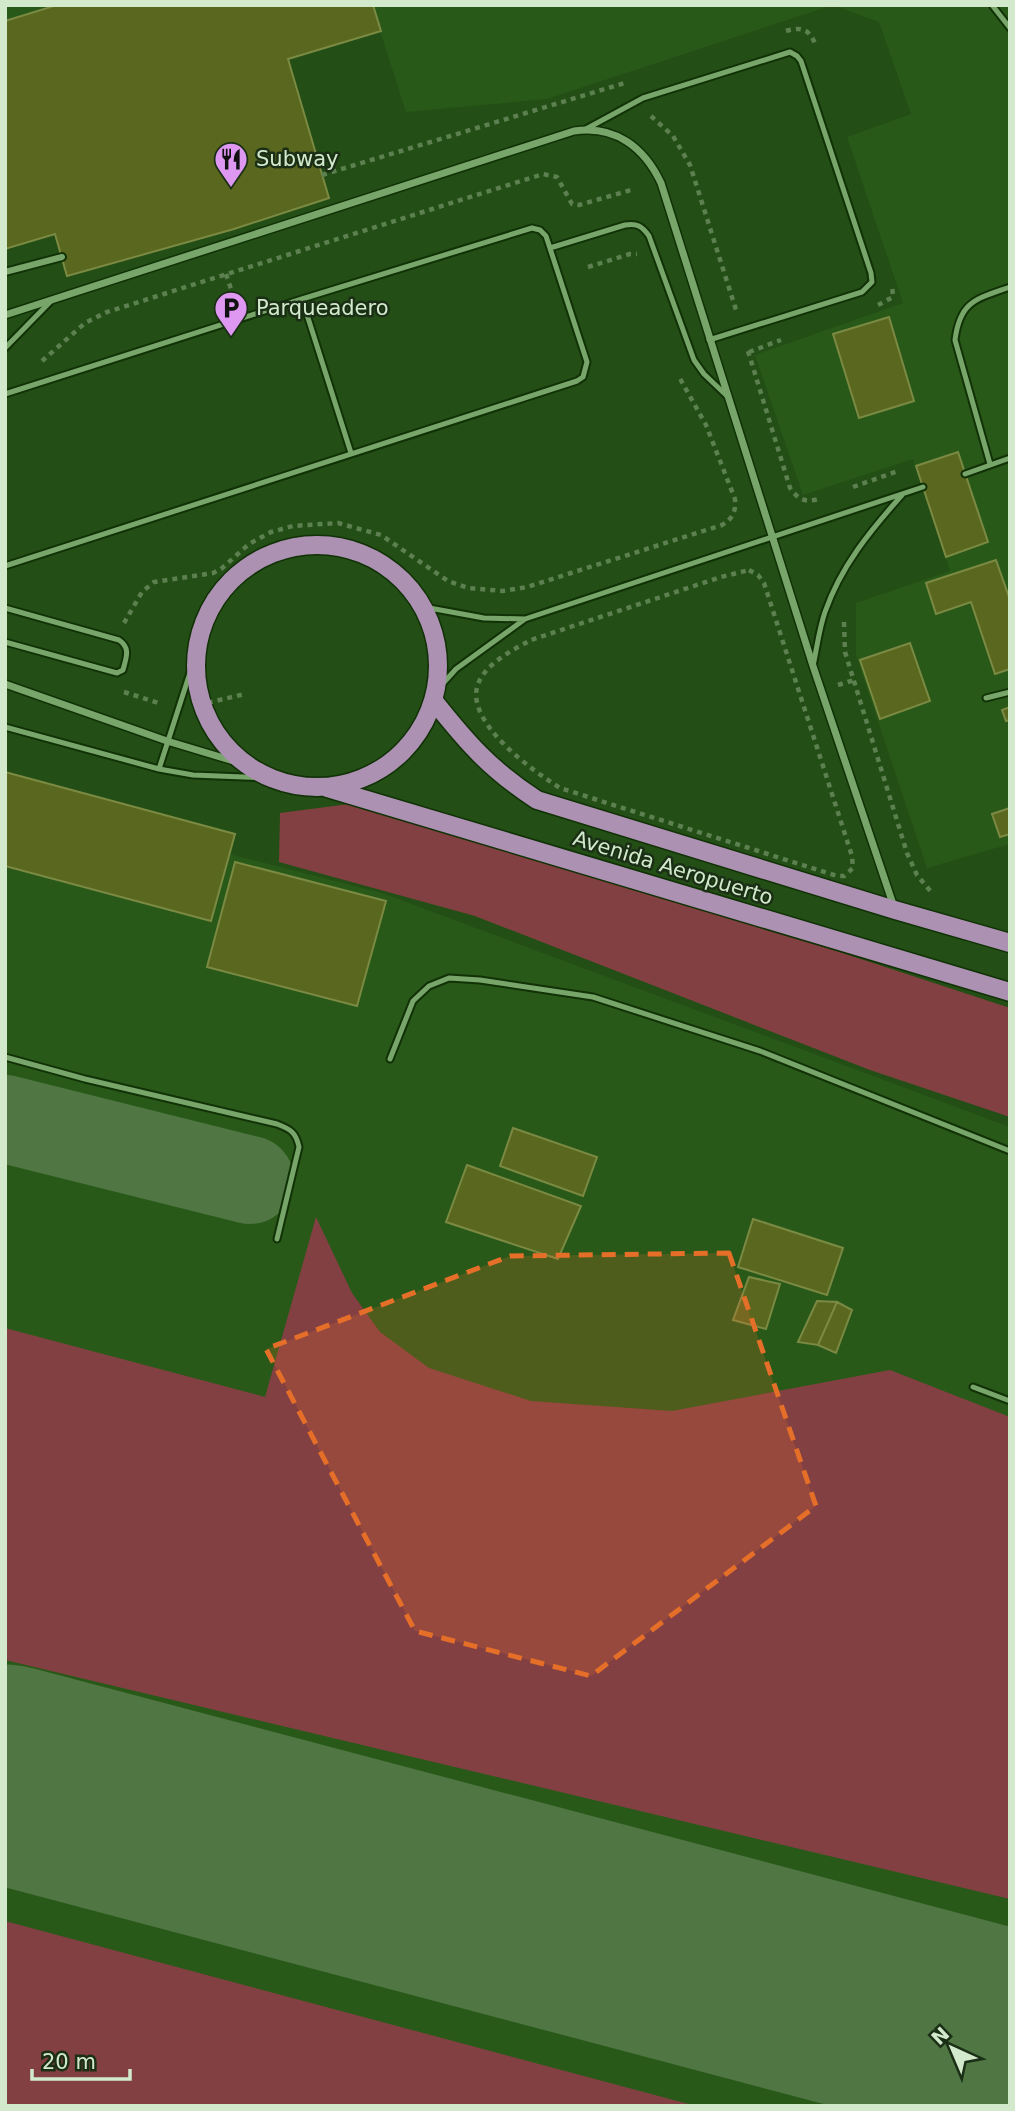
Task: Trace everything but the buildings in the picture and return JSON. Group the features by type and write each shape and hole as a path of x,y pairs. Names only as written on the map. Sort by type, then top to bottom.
{"main road":[{"path":"319,544 345,547 369,555 391,568 409,586 424,607 434,633 439,662 435,696 424,724 410,744 392,761 360,779 324,787 297,785 270,778 247,765 228,748 213,727 202,704 197,679 196,654 202,629 212,605 228,584 269,554 293,547 319,544"},
{"name":"Avenida Aeropuerto","path":"435,696 477,754 505,779 537,800 1010,943"},
{"name":"Avenida Aeropuerto","path":"324,787 1010,992"}],"street":[{"path":"5,314 586,129 622,137 638,148 653,165 661,183 813,666 895,910"},
{"path":"5,272 62,257"},
{"path":"5,684 167,741 247,765"}],"lane":[{"path":"992,5 1010,28"},
{"path":"586,129 643,98 790,52 797,55 801,61 872,282 862,292 709,340"},
{"path":"550,248 625,225 635,224 643,228 649,236 694,360 726,395"},
{"path":"5,394 527,229 540,230 546,236 587,362 583,376 577,381 5,566"},
{"path":"990,464 955,340 958,320 966,307 1010,287"},
{"path":"5,348 54,297"},
{"path":"302,299 351,453"},
{"path":"965,474 1010,458"},
{"path":"435,696 456,669 525,619 923,487"},
{"path":"813,666 824,615 836,583 854,553 902,495"},
{"path":"424,607 474,617 525,619"},
{"path":"5,608 119,640 125,644 127,650 123,670 117,673 5,642"},
{"path":"159,769 196,654"},
{"path":"986,698 1010,692"},
{"path":"5,727 159,769 193,775 270,778"},
{"path":"390,1059 413,1001 429,986 449,978 480,980 606,1001 760,1051 1010,1151"},
{"path":"5,1057 85,1079 277,1124 292,1130 297,1136 299,1147 277,1239"},
{"path":"972,1387 1010,1401"}],"path":[{"path":"782,33 802,28 809,32 817,51"},
{"path":"322,175 639,78"},
{"path":"34,365 99,314 544,174 558,177 572,204 579,205 631,190"},
{"path":"587,267 630,254 638,254 642,260"},
{"path":"226,274 240,319"},
{"path":"874,307 893,297 889,277"},
{"path":"749,352 786,338"},
{"path":"116,625 128,620 142,592 154,582 213,573 249,544 271,532 293,526 338,523 381,535 448,580 468,588 495,591 527,587 722,525 731,519 736,510 735,499 706,425 682,385 678,373"},
{"path":"749,570 758,575 764,583 854,862 850,873 837,876 560,788 539,775 500,740 477,707 476,695 484,674 512,651 531,640 740,571 749,570"},
{"path":"844,617 845,652 907,853 917,875 933,895"}],"highlighted area":[{"path":"729,1253 816,1506 591,1676 415,1631 266,1349 510,1256"}],"shaded area":[{"path":"5,5 833,5 547,99 406,112 380,31 288,59 329,198 234,229 67,276 55,234 5,249"},
{"path":"833,5 1010,5 1010,844 927,868 856,655 856,603 950,571 913,459 803,495 755,355 903,303 847,137 911,114 879,22"},
{"path":"5,772 235,834 229,854 382,893 1010,1127 1010,2106 5,2106"},
{"path":"357,803 438,820 1010,1008 1010,1117 870,1070 475,916 279,862 280,813"},
{"path":"316,1217 352,1293 380,1332 429,1368 531,1401 672,1411 890,1370 1010,1417 1010,1899 5,1660 5,1328 265,1397"},
{"path":"5,1921 696,2106 5,2106"}],"taxiway":[{"path":"5,1119 250,1180"}],"runway":[{"path":"5,1774 1010,2040"}],"place":[{"name":"Subway","path":"231,189"},
{"name":"Parqueadero","path":"231,338"}]}
